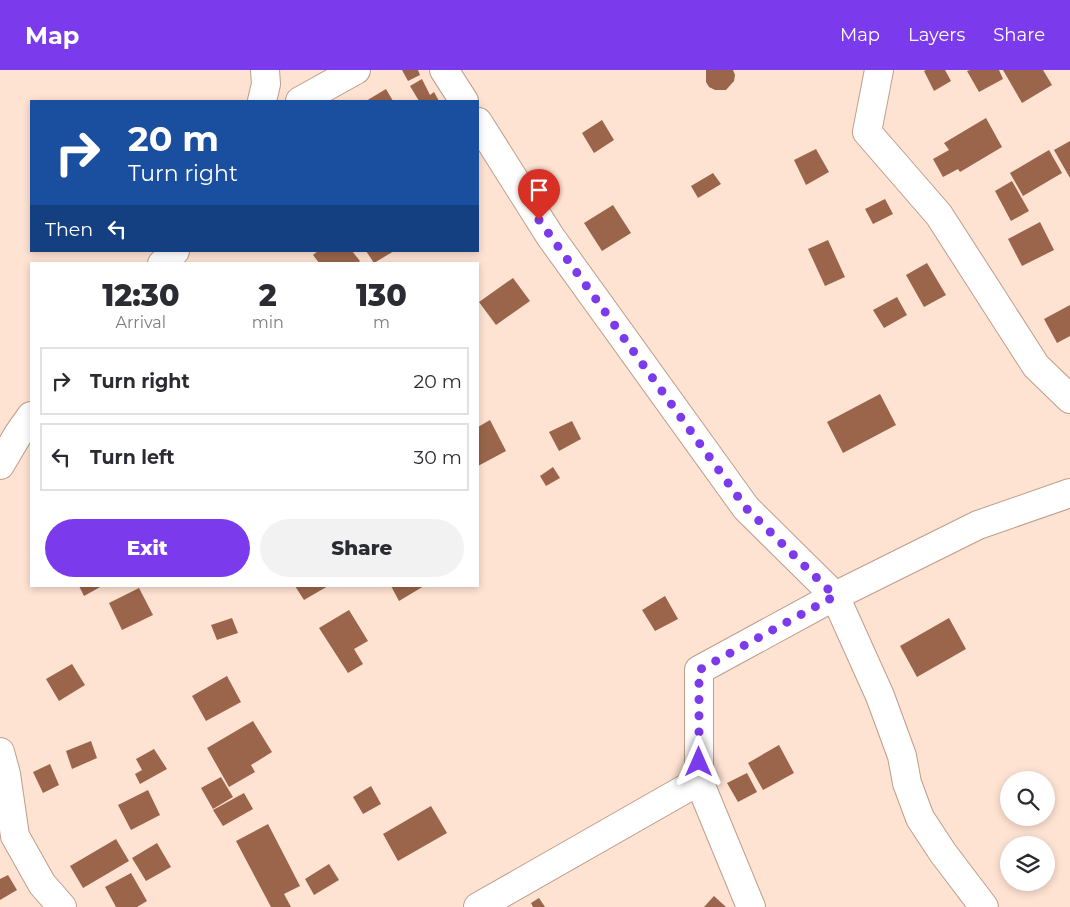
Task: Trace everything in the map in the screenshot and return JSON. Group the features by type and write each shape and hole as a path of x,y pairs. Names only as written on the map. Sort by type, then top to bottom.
{"street":[{"path":"262,100 266,84 265,70"},
{"path":"302,100 356,70"},
{"path":"444,70 463,100"},
{"path":"879,70 867,132 939,215 1036,366 1070,399"},
{"path":"479,124 550,236 746,508 835,596 880,696 902,756 907,783 920,818 943,853 984,907"},
{"path":"164,262 174,252"},
{"path":"0,465 30,417"},
{"path":"751,907 699,781 699,670 835,596 978,526 1070,493"},
{"path":"0,752 6,774 15,836 42,884 62,907"},
{"path":"478,907 699,781"}],"building":[{"path":"402,70 418,70 420,75 408,81"},
{"path":"706,70 733,70 735,75 734,81 726,90 715,90 709,87 706,82"},
{"path":"945,70 951,81 934,91 924,71"},
{"path":"999,70 1003,79 979,92 967,71"},
{"path":"1003,70 1043,70 1052,85 1022,103"},
{"path":"422,79 430,95 434,92 438,100 418,100 410,86"},
{"path":"386,89 392,100 368,100"},
{"path":"986,118 1002,147 960,172 958,169 943,177 933,159 949,150 944,143"},
{"path":"602,120 614,140 594,153 582,133"},
{"path":"1070,141 1070,178 1054,150"},
{"path":"816,149 829,172 806,185 794,160"},
{"path":"1049,150 1062,173 1023,196 1010,173"},
{"path":"713,173 721,184 698,198 691,186"},
{"path":"1012,181 1029,211 1011,221 995,191"},
{"path":"885,199 893,214 873,224 865,209"},
{"path":"613,205 631,233 602,251 584,223"},
{"path":"1040,222 1054,250 1022,266 1008,239"},
{"path":"828,240 845,277 825,286 808,249"},
{"path":"317,252 353,252 360,261 318,262 313,255"},
{"path":"367,252 392,252 376,262 373,262"},
{"path":"927,263 946,295 924,307 906,275"},
{"path":"513,278 530,301 496,325 479,302"},
{"path":"897,297 907,315 884,328 873,310"},
{"path":"1070,305 1070,336 1057,343 1044,319"},
{"path":"880,394 896,425 843,453 827,422"},
{"path":"490,420 506,451 479,465 479,426"},
{"path":"572,421 581,439 559,451 549,432"},
{"path":"553,467 560,478 546,486 540,476"},
{"path":"80,587 100,587 84,596"},
{"path":"296,587 326,587 304,600"},
{"path":"392,587 422,587 399,601"},
{"path":"139,588 153,615 122,630 109,603"},
{"path":"665,596 678,619 655,631 642,610"},
{"path":"349,610 368,641 354,649 363,664 348,673 319,628"},
{"path":"232,618 238,633 217,640 211,625"},
{"path":"949,618 966,649 917,677 900,646"},
{"path":"72,664 85,685 59,701 46,679"},
{"path":"227,676 241,702 206,721 192,696"},
{"path":"253,721 272,752 251,765 255,772 229,787 207,748"},
{"path":"91,741 97,758 72,769 66,751"},
{"path":"779,745 794,773 763,790 748,763"},
{"path":"154,749 167,769 140,784 135,774 142,770 136,759"},
{"path":"50,764 59,785 43,793 33,772"},
{"path":"747,773 757,792 738,802 727,783"},
{"path":"221,777 233,797 213,809 201,788"},
{"path":"371,786 381,804 363,814 353,797"},
{"path":"148,790 160,815 131,830 118,805"},
{"path":"244,793 253,809 223,826 213,810"},
{"path":"431,806 447,833 398,861 383,834"},
{"path":"268,824 300,886 284,894 291,907 271,907 236,841"},
{"path":"116,839 129,861 83,888 70,866"},
{"path":"157,843 171,867 146,881 132,858"},
{"path":"329,864 339,880 314,895 305,879"},
{"path":"131,873 147,901 137,907 116,907 105,887"},
{"path":"8,875 17,890 0,900 0,879"},
{"path":"714,896 726,907 704,907"},
{"path":"539,898 545,907 533,907 531,903"}],"route":[{"path":"539,220 746,508 835,596 699,670 699,762"}]}
